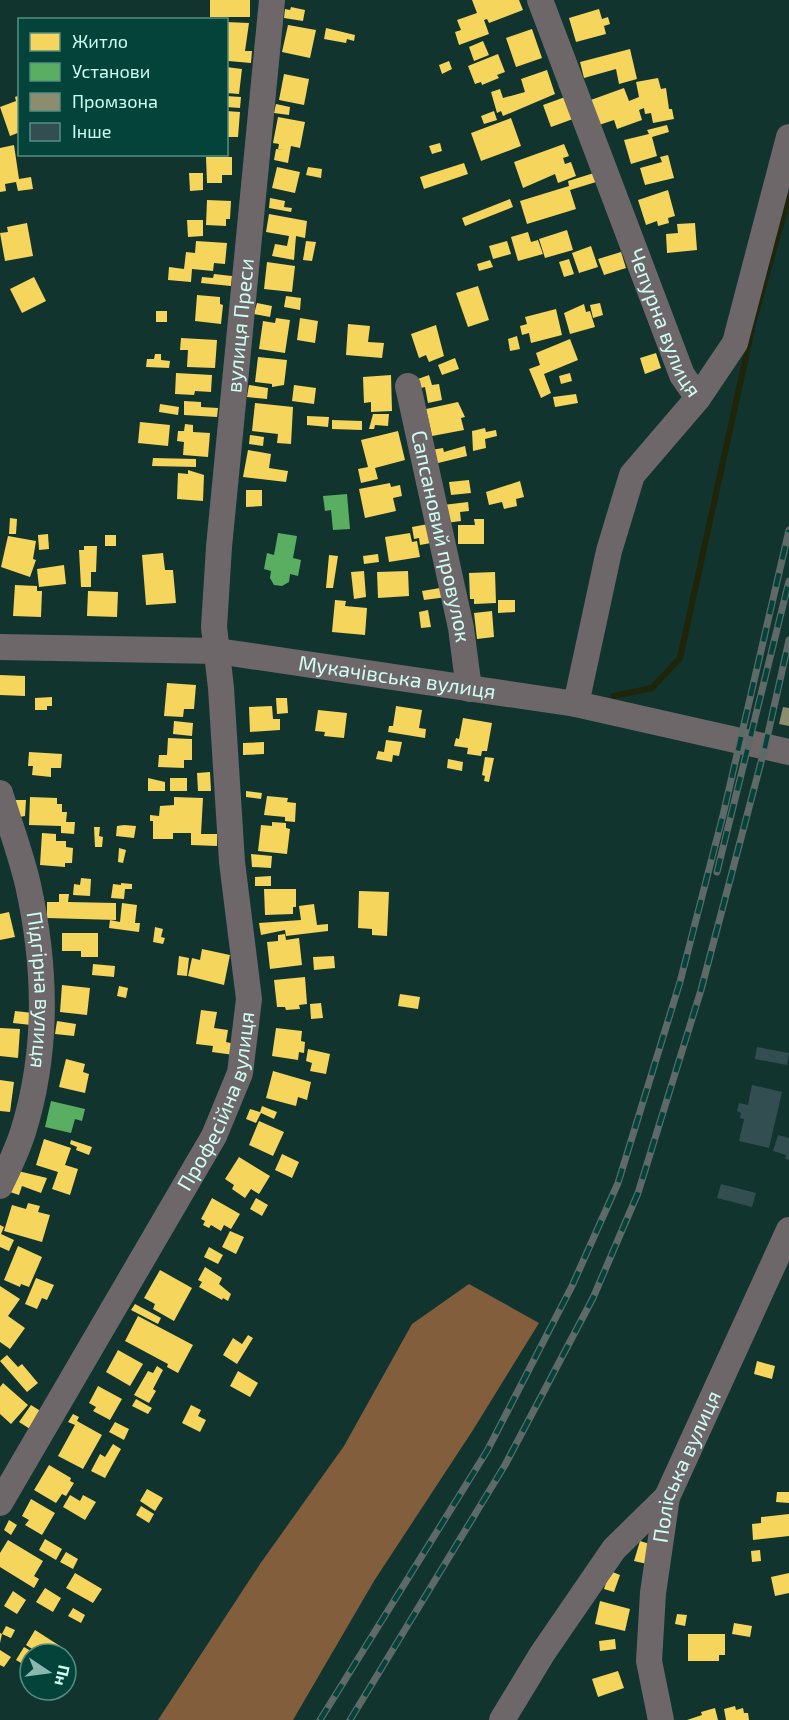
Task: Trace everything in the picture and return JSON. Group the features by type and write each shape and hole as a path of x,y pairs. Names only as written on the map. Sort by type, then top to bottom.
{"street":[{"name":"вулиця Преси","path":"217,651 214,627 219,547 272,0"},
{"name":"Чепурна вулиця","path":"540,0 682,375 698,398 632,475 609,551 576,704"},
{"path":"698,398 735,343 789,137"},
{"name":"Сапсановий провулок","path":"408,386 461,628 469,689"},
{"name":"Мукачівська вулиця","path":"0,647 217,651 576,704 789,752"},
{"name":"Професійна вулиця","path":"0,1503 214,1136 240,1073 249,999 232,862 217,651"},
{"name":"Підгірна вулиця","path":"0,793 28,884 41,961 41,1037 34,1090 23,1134 0,1186"},
{"name":"Поліська вулиця","path":"661,1720 650,1661 653,1593 667,1497 789,1230"},
{"path":"502,1720 542,1653 614,1549 667,1497"}],"shaded area":[{"path":"469,1284 539,1323 473,1430 374,1581 293,1720 158,1720 260,1564 344,1446 412,1324"}],"building: Житло":[{"path":"210,0 250,0 250,17 210,17"},
{"path":"472,0 519,0 523,10 489,23 487,19 484,20 489,34 459,45 455,32 461,30 457,20 477,13"},
{"path":"291,7 305,10 303,21 284,18 285,9 290,10"},
{"path":"599,9 602,19 608,17 610,24 604,26 606,34 576,42 569,18"},
{"path":"228,22 249,23 245,51 252,51 251,63 228,61"},
{"path":"288,25 316,30 310,58 282,52"},
{"path":"326,28 355,35 354,41 347,39 346,43 324,39"},
{"path":"532,29 542,58 516,67 506,38"},
{"path":"483,41 489,55 474,61 469,47"},
{"path":"630,49 637,79 619,84 616,69 584,78 580,62"},
{"path":"498,54 505,72 497,75 499,78 482,85 481,82 475,84 468,66"},
{"path":"449,61 452,69 442,74 439,65"},
{"path":"228,67 242,69 239,94 228,93"},
{"path":"547,70 555,94 503,116 501,111 497,113 491,92 500,89 503,98 525,92 521,79"},
{"path":"284,74 309,79 304,105 279,100"},
{"path":"658,78 661,89 666,88 669,109 672,109 674,119 653,123 651,113 645,114 644,108 639,110 642,120 617,129 614,120 599,125 588,101 624,88 629,101 639,97 636,82"},
{"path":"18,96 18,133 10,136 0,107 16,101 15,97"},
{"path":"228,96 241,97 240,108 228,107"},
{"path":"565,97 573,119 551,127 543,105"},
{"path":"276,104 290,107 289,115 274,113"},
{"path":"228,111 240,112 238,137 228,137"},
{"path":"494,111 497,120 484,124 481,116"},
{"path":"278,117 305,122 300,148 291,146 288,163 274,160 276,149 285,150 278,149 279,144 273,143"},
{"path":"511,118 521,146 481,161 471,133"},
{"path":"667,125 669,132 652,137 657,156 631,164 624,140 649,134 647,130"},
{"path":"440,143 442,151 432,154 429,146"},
{"path":"564,144 569,156 563,158 565,164 571,162 576,176 558,183 555,174 523,188 514,162"},
{"path":"14,145 19,179 31,177 33,189 18,191 16,182 5,184 6,191 0,192 0,148"},
{"path":"668,155 674,178 645,185 640,168 662,162 660,157"},
{"path":"206,157 232,157 232,175 222,175 222,183 207,183"},
{"path":"464,163 468,174 424,189 420,177"},
{"path":"277,167 300,172 295,193 272,188"},
{"path":"308,167 322,169 321,178 306,175"},
{"path":"189,173 203,173 203,190 190,191"},
{"path":"594,173 596,182 570,190 576,209 527,224 520,201 569,186 568,181"},
{"path":"668,190 675,216 668,218 669,223 658,226 657,221 646,225 638,200"},
{"path":"270,198 285,201 284,207 292,208 291,212 269,208"},
{"path":"510,199 513,207 465,226 462,218"},
{"path":"207,200 231,201 230,219 226,219 226,226 206,225"},
{"path":"269,214 307,221 305,238 296,236 294,260 272,256 275,244 287,246 289,236 266,232"},
{"path":"187,220 203,220 203,236 188,237"},
{"path":"27,223 33,256 5,261 0,233 8,232 7,227"},
{"path":"695,223 697,250 667,253 666,234 678,233 677,224"},
{"path":"567,230 573,250 545,258 539,239"},
{"path":"528,232 531,242 538,240 543,254 518,261 511,237"},
{"path":"196,241 227,243 225,264 214,263 213,271 192,269 191,282 168,280 169,267 184,269 186,252 195,253"},
{"path":"306,241 316,242 312,261 303,260"},
{"path":"507,241 511,254 493,259 489,246"},
{"path":"591,246 598,267 579,273 572,253"},
{"path":"621,252 626,268 604,275 598,259"},
{"path":"569,259 574,274 564,277 559,262"},
{"path":"490,260 493,267 479,271 477,264"},
{"path":"267,262 295,266 292,292 264,289"},
{"path":"214,274 232,276 231,286 201,283 202,277 213,278"},
{"path":"34,277 46,301 22,313 10,289"},
{"path":"478,286 489,320 468,327 456,293"},
{"path":"197,295 220,297 220,304 223,305 221,324 195,321"},
{"path":"286,296 301,298 300,310 284,307"},
{"path":"257,303 272,306 270,317 254,314"},
{"path":"600,303 603,315 593,318 590,305"},
{"path":"584,304 586,312 590,311 595,327 570,334 564,313"},
{"path":"556,309 562,335 531,343 529,333 522,335 520,326 527,324 525,317"},
{"path":"156,311 167,311 167,322 156,322"},
{"path":"276,318 290,320 285,353 259,349 263,321 275,323"},
{"path":"300,318 318,321 315,343 297,340"},
{"path":"348,324 370,326 368,342 384,343 382,358 346,355"},
{"path":"436,325 444,356 429,362 426,355 419,358 411,334"},
{"path":"517,336 520,349 510,351 508,339"},
{"path":"181,338 217,340 215,368 187,367 188,350 180,350"},
{"path":"570,339 578,360 544,374 551,393 541,398 529,369 540,365 536,353"},
{"path":"656,353 661,368 645,374 640,358"},
{"path":"155,354 161,354 161,360 170,361 169,368 146,367 147,359 154,359"},
{"path":"258,357 287,360 284,385 272,387 272,384 255,382"},
{"path":"455,358 459,369 442,375 438,365"},
{"path":"176,373 212,375 211,392 195,391 194,395 175,394"},
{"path":"570,373 572,381 561,384 559,376"},
{"path":"391,375 392,411 371,412 371,402 364,403 363,377"},
{"path":"429,375 432,385 439,384 442,400 428,403 425,387 417,389 415,380"},
{"path":"249,385 268,388 267,399 247,397"},
{"path":"294,385 316,388 314,404 292,401"},
{"path":"576,394 578,403 555,407 553,397"},
{"path":"184,401 201,402 201,407 218,408 217,417 184,415"},
{"path":"458,402 465,417 461,418 464,430 432,436 426,409"},
{"path":"255,403 293,407 291,444 277,443 278,434 252,431"},
{"path":"160,404 179,407 178,415 159,412"},
{"path":"373,414 389,414 388,426 375,425 374,429 369,429"},
{"path":"307,416 329,417 328,427 307,425"},
{"path":"332,420 362,421 362,430 332,429"},
{"path":"140,422 170,425 168,446 138,443"},
{"path":"185,424 193,425 193,432 210,433 208,457 183,455 184,442 177,441 178,431 184,431"},
{"path":"485,428 486,432 496,430 497,436 485,439 486,448 473,451 472,431"},
{"path":"398,431 405,460 375,468 378,479 361,483 358,469 368,467 361,440"},
{"path":"250,435 264,437 263,446 249,444"},
{"path":"465,446 467,456 434,464 431,450 443,448 444,452"},
{"path":"248,450 271,454 269,468 288,471 286,482 243,477"},
{"path":"153,458 196,459 196,467 152,466"},
{"path":"188,470 204,475 203,501 177,499 178,473 188,474"},
{"path":"469,480 471,493 451,495 449,482"},
{"path":"520,481 524,497 516,499 517,506 504,509 502,502 489,505 486,492"},
{"path":"390,483 391,487 400,485 402,496 393,498 396,511 365,518 359,489"},
{"path":"246,490 262,490 262,506 246,507"},
{"path":"468,502 469,511 460,512 461,521 446,523 443,505"},
{"path":"10,518 17,519 16,534 9,534"},
{"path":"474,519 484,519 484,544 458,544 458,525 475,525"},
{"path":"428,524 431,543 420,545 419,538 414,539 412,527"},
{"path":"410,533 412,542 417,541 420,557 389,562 385,537"},
{"path":"48,534 49,549 39,550 38,535"},
{"path":"105,535 116,535 116,546 105,546"},
{"path":"8,536 36,541 33,559 36,560 30,577 1,567"},
{"path":"84,546 97,546 96,572 91,572 91,587 81,587 79,550 84,550"},
{"path":"163,553 165,570 173,570 176,603 146,605 142,555"},
{"path":"378,554 379,562 364,564 363,556"},
{"path":"329,555 338,556 333,588 326,588"},
{"path":"64,565 66,584 39,587 37,569"},
{"path":"364,571 366,597 354,599 351,572"},
{"path":"408,571 409,596 378,598 377,572"},
{"path":"495,572 496,603 474,604 474,599 470,599 469,573"},
{"path":"15,585 37,586 37,591 42,591 41,617 13,616"},
{"path":"446,587 447,597 424,600 422,591"},
{"path":"88,591 118,592 117,617 87,616"},
{"path":"335,600 346,601 345,606 367,608 365,635 332,632"},
{"path":"498,600 515,600 515,612 498,613"},
{"path":"428,610 431,627 421,628 419,612"},
{"path":"492,611 494,637 477,639 474,613"},
{"path":"0,675 25,676 25,696 0,695"},
{"path":"167,683 196,685 194,709 184,709 183,717 164,716"},
{"path":"52,697 52,706 47,706 47,710 35,710 35,698"},
{"path":"276,698 287,698 288,713 277,714"},
{"path":"272,706 273,719 280,719 280,730 250,732 249,707"},
{"path":"396,706 422,710 419,728 426,729 425,738 388,732 389,726 393,726"},
{"path":"318,710 347,713 344,738 324,736 325,732 315,731"},
{"path":"463,718 492,723 487,751 482,751 481,756 467,754 468,748 454,746 456,738 459,739"},
{"path":"174,721 193,723 192,736 173,734"},
{"path":"168,738 192,739 192,760 184,760 184,768 158,767 159,755 167,755"},
{"path":"386,740 402,742 399,756 393,755 392,762 376,759 378,751 384,752"},
{"path":"264,742 264,754 243,755 243,743"},
{"path":"29,752 62,754 61,768 51,768 51,777 32,775 33,766 28,766"},
{"path":"485,757 494,758 489,782 484,781 485,776 482,775"},
{"path":"448,759 463,762 462,771 447,768"},
{"path":"210,772 211,791 198,791 197,773"},
{"path":"148,778 165,782 165,791 148,791"},
{"path":"170,778 187,778 187,791 170,791"},
{"path":"246,791 262,793 261,799 246,797"},
{"path":"267,796 288,798 287,802 296,803 295,822 285,821 285,817 264,815"},
{"path":"30,797 57,798 57,804 62,804 62,812 67,812 66,822 75,822 74,834 61,833 61,826 29,825"},
{"path":"174,797 203,798 201,834 217,834 217,846 191,845 191,833 173,833 173,839 153,839 153,821 150,821 150,815 159,816 160,806 174,805"},
{"path":"13,800 26,800 25,816 19,817"},
{"path":"272,822 286,823 286,828 290,829 287,854 258,851 261,825 272,826"},
{"path":"117,826 136,826 134,838 116,836"},
{"path":"94,827 100,827 99,836 103,837 102,847 95,847"},
{"path":"42,833 56,834 56,841 66,841 66,847 73,848 72,863 65,863 65,867 40,865"},
{"path":"119,848 126,850 123,863 118,862"},
{"path":"251,854 272,856 271,868 252,867"},
{"path":"271,876 271,886 255,886 255,877"},
{"path":"81,878 91,879 90,896 73,895 74,884 80,885"},
{"path":"121,883 132,884 132,889 125,889 124,899 111,898 113,884 121,885"},
{"path":"264,889 296,889 296,907 293,907 293,914 265,915"},
{"path":"359,891 389,892 387,936 372,935 372,929 358,928"},
{"path":"59,894 69,894 68,902 116,903 116,920 47,918 47,902 59,902"},
{"path":"122,903 137,905 135,923 140,923 139,932 109,928 110,920 120,922"},
{"path":"314,904 317,925 328,924 328,931 286,936 285,930 261,935 259,923 301,920 299,906"},
{"path":"9,912 15,937 0,940 0,914"},
{"path":"155,927 163,929 161,937 165,938 163,944 153,942"},
{"path":"62,933 98,933 98,957 81,957 81,951 62,951"},
{"path":"285,934 286,940 299,938 302,965 270,969 267,942 278,941 278,935"},
{"path":"202,949 230,955 224,985 188,976 192,958 200,960"},
{"path":"179,956 189,958 187,976 177,975"},
{"path":"334,956 335,968 314,970 313,957"},
{"path":"93,964 115,966 114,977 92,975"},
{"path":"305,977 307,1004 299,1005 300,1009 286,1010 285,1007 277,1007 274,980"},
{"path":"62,985 90,988 87,1015 60,1012"},
{"path":"119,986 128,988 126,998 117,996"},
{"path":"400,994 420,997 418,1009 398,1006"},
{"path":"321,1003 323,1018 311,1019 310,1004"},
{"path":"201,1010 217,1012 214,1028 228,1030 226,1042 235,1044 234,1055 212,1052 213,1046 196,1044"},
{"path":"15,1011 33,1013 31,1025 13,1023"},
{"path":"57,1021 76,1024 74,1036 55,1034"},
{"path":"0,1028 20,1029 18,1058 0,1056"},
{"path":"276,1028 302,1031 301,1041 305,1042 304,1053 299,1052 298,1060 272,1056"},
{"path":"308,1049 330,1054 326,1074 310,1071 312,1063 306,1061"},
{"path":"66,1059 85,1064 83,1072 89,1074 85,1093 59,1087"},
{"path":"273,1071 311,1082 307,1100 298,1097 296,1106 266,1098"},
{"path":"0,1080 14,1082 10,1112 0,1111"},
{"path":"262,1106 277,1112 274,1119 261,1113 256,1123 246,1119 250,1109 260,1112"},
{"path":"259,1121 284,1132 273,1156 249,1145"},
{"path":"44,1139 71,1148 65,1165 78,1169 70,1195 52,1189 58,1172 36,1165"},
{"path":"71,1140 92,1147 89,1155 76,1150 77,1147 70,1144"},
{"path":"282,1154 299,1162 292,1178 275,1170"},
{"path":"239,1157 270,1176 259,1194 251,1189 245,1198 232,1189 234,1185 225,1179"},
{"path":"18,1171 47,1178 41,1193 22,1186 19,1195 10,1192"},
{"path":"212,1198 240,1214 231,1229 224,1225 221,1231 211,1225 209,1228 203,1225 205,1221 201,1219"},
{"path":"256,1198 268,1205 262,1216 250,1209"},
{"path":"28,1203 40,1206 38,1212 50,1215 42,1242 4,1231 12,1205 26,1209"},
{"path":"0,1225 4,1227 1,1234 14,1240 9,1251 0,1247"},
{"path":"230,1231 244,1237 236,1254 222,1247"},
{"path":"18,1246 42,1257 29,1287 21,1284 20,1287 4,1280"},
{"path":"209,1247 223,1255 218,1264 204,1257"},
{"path":"205,1267 222,1278 219,1284 231,1294 228,1301 199,1287 202,1282 198,1280"},
{"path":"160,1270 192,1288 174,1321 153,1309 155,1304 144,1298"},
{"path":"36,1278 54,1285 47,1300 42,1298 37,1309 25,1304"},
{"path":"0,1286 20,1299 8,1316 25,1328 10,1349 0,1342"},
{"path":"135,1304 161,1318 158,1324 131,1310"},
{"path":"138,1316 193,1345 178,1373 167,1367 168,1364 125,1341"},
{"path":"248,1335 253,1338 237,1364 223,1355 233,1338 242,1344"},
{"path":"118,1350 143,1364 130,1386 106,1372"},
{"path":"7,1355 18,1367 22,1364 38,1383 27,1392 0,1361"},
{"path":"757,1361 775,1366 772,1379 754,1374"},
{"path":"157,1366 163,1370 149,1403 134,1395 148,1371 153,1373"},
{"path":"238,1371 258,1383 250,1397 230,1386"},
{"path":"3,1383 28,1405 11,1424 0,1414 0,1387"},
{"path":"98,1386 122,1399 110,1420 93,1411 96,1407 89,1403"},
{"path":"136,1399 152,1408 148,1414 132,1406"},
{"path":"31,1405 42,1412 30,1429 19,1422"},
{"path":"191,1405 201,1410 198,1416 206,1420 200,1432 182,1423"},
{"path":"73,1414 79,1417 77,1421 102,1435 83,1469 58,1456 75,1425 68,1422"},
{"path":"115,1422 129,1429 124,1440 109,1432"},
{"path":"113,1444 121,1449 105,1478 91,1471 100,1454 105,1457"},
{"path":"49,1465 71,1478 70,1481 74,1483 66,1496 62,1494 56,1503 34,1490"},
{"path":"147,1489 163,1498 155,1511 140,1501"},
{"path":"777,1492 789,1492 789,1503 776,1502"},
{"path":"70,1495 80,1501 83,1495 96,1502 85,1520 63,1507"},
{"path":"31,1499 55,1513 42,1535 25,1525 29,1520 22,1516"},
{"path":"141,1506 154,1514 149,1523 136,1515"},
{"path":"789,1514 789,1536 753,1540 752,1524 761,1523 761,1517"},
{"path":"9,1520 17,1525 11,1535 4,1530"},
{"path":"45,1539 62,1549 56,1560 39,1550"},
{"path":"8,1540 43,1561 34,1576 39,1579 34,1588 0,1567 0,1553"},
{"path":"640,1541 653,1545 647,1564 634,1561"},
{"path":"760,1550 761,1561 752,1562 751,1551"},
{"path":"66,1552 78,1559 73,1569 60,1562"},
{"path":"610,1571 620,1575 614,1592 604,1589"},
{"path":"75,1573 102,1589 93,1603 66,1588"},
{"path":"789,1573 789,1593 775,1596 771,1577"},
{"path":"45,1588 61,1598 53,1612 36,1602"},
{"path":"13,1591 26,1600 17,1614 4,1606"},
{"path":"600,1601 630,1609 625,1631 595,1624"},
{"path":"73,1608 85,1615 81,1623 68,1616"},
{"path":"677,1614 687,1615 685,1626 675,1624"},
{"path":"734,1623 752,1626 750,1637 732,1634"},
{"path":"6,1626 15,1630 11,1638 2,1634"},
{"path":"35,1630 54,1642 28,1642"},
{"path":"688,1634 725,1634 725,1655 719,1655 719,1661 688,1661"},
{"path":"615,1639 616,1649 600,1651 599,1641"},
{"path":"0,1650 11,1657 4,1667 0,1665"},
{"path":"618,1671 624,1688 598,1697 592,1679"},
{"path":"735,1706 736,1710 743,1708 744,1713 748,1713 749,1720 726,1720 724,1709"},
{"path":"715,1708 718,1720 687,1720 702,1715 701,1712"}],"building: Установи":[{"path":"347,494 350,529 333,530 331,510 325,511 323,496"},
{"path":"278,533 297,536 293,558 301,560 298,576 290,574 289,582 282,586 274,585 270,578 271,571 264,569 267,553 274,555"},
{"path":"51,1101 85,1109 82,1121 75,1119 71,1133 45,1127"}],"building: Промзона":[{"path":"783,707 789,708 789,726 779,724"}],"building: Інше":[{"path":"757,1047 789,1053 787,1065 755,1059"},
{"path":"752,1085 782,1092 769,1148 739,1141 744,1119 740,1118 741,1113 737,1111 739,1103 748,1105"},
{"path":"778,1135 789,1138 789,1160 785,1159 786,1155 773,1151"},
{"path":"721,1184 756,1193 752,1207 717,1198"}],"waterway":[{"path":"614,696 652,688 680,658 754,320 789,196"}],"railway":[{"path":"320,1720 487,1451 572,1286 618,1183 680,982 723,815 789,530"},
{"path":"717,872 789,581"},
{"path":"350,1720 505,1465 593,1298 638,1193 701,990 765,747 789,640"}]}
